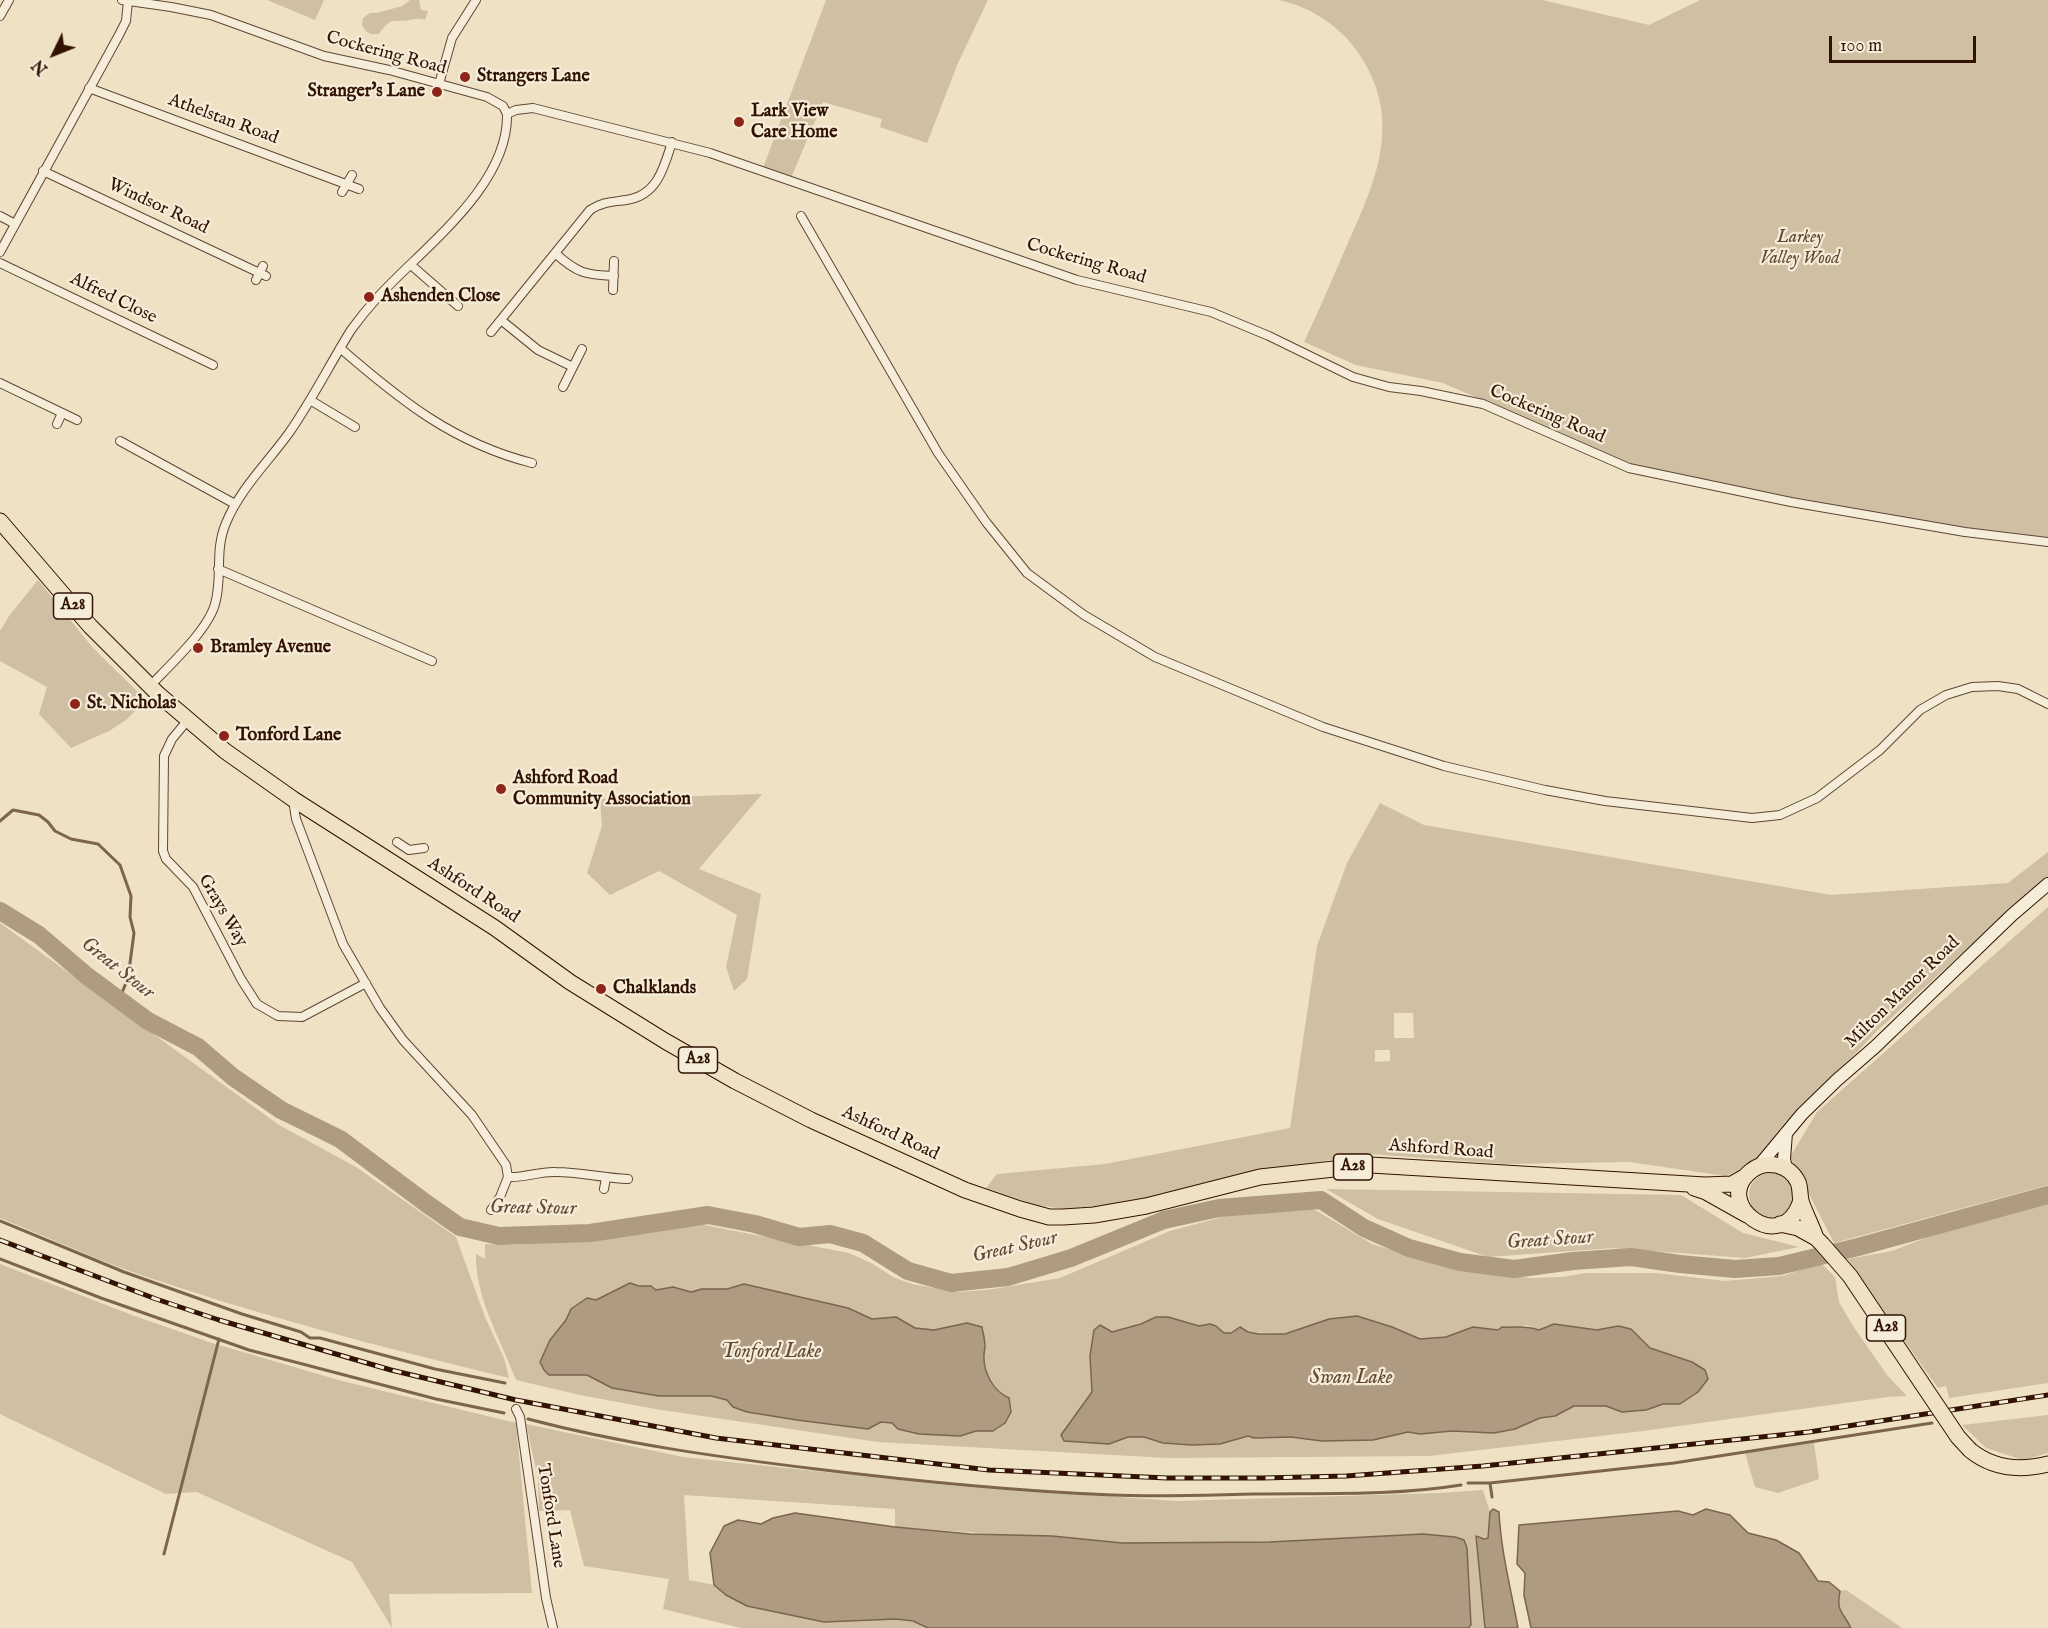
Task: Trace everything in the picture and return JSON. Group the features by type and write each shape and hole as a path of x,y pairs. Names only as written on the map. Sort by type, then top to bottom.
{"highway":[{"name":"A28","path":"0,522 90,626 187,721"},
{"name":"Ashford Road","path":"187,721 293,799 495,928 570,981 665,1041 735,1081 811,1120 965,1190 1020,1209 1049,1217 1094,1215 1146,1206 1260,1177 1371,1165 1723,1185 1732,1184 1752,1171"},
{"path":"1778,1165 1786,1169 1799,1184 1801,1200 1794,1215 1780,1224 1771,1226 1762,1225 1747,1215 1742,1208 1739,1191 1752,1171 1778,1165"},
{"name":"Ashford Road","path":"1683,1184 1706,1192 1747,1215"},
{"name":"A28","path":"1801,1200 1819,1241 1863,1294 1958,1437 1970,1450 1992,1464 2008,1467 2024,1468 2048,1464"},
{"name":"A28","path":"1780,1224 1798,1228 1819,1241"}],"street":[{"path":"0,16 9,0"},
{"path":"0,252 126,21 125,0"},
{"name":"Cockering Road","path":"125,0 211,15 324,56 389,70 487,97 503,106 507,114 516,110 533,108 672,142 797,182 922,228 1077,280 1211,312 1269,336 1353,377 1389,387 1483,404 1629,468 1791,502 1965,532 2048,542"},
{"path":"438,84 452,38 474,0"},
{"name":"Athelstan Road","path":"89,88 349,179 359,189"},
{"path":"150,687 210,617 216,604 218,556 222,533 235,504 290,432 351,330 377,297 461,212 490,173 496,164 503,142 507,114"},
{"path":"491,332 590,210 606,202 637,198 655,185 672,142"},
{"name":"Windsor Road","path":"43,171 261,274"},
{"path":"342,192 349,179"},
{"path":"0,216 15,224"},
{"path":"801,216 938,453 986,522 1027,573 1083,615 1155,657 1323,727 1444,766 1545,790 1605,801 1752,818 1780,815 1817,798 1880,750 1920,710 1959,690 1985,685 2018,689 2048,704"},
{"path":"555,254 573,268 589,275 614,276"},
{"path":"613,290 614,261"},
{"name":"Alfred Close","path":"0,263 213,365"},
{"path":"411,265 458,306"},
{"path":"501,320 538,350 573,368"},
{"path":"340,348 416,411 464,438 507,457 532,464"},
{"path":"563,387 582,349"},
{"path":"0,383 77,420"},
{"path":"310,400 356,428"},
{"path":"57,424 62,413"},
{"path":"120,441 235,504"},
{"path":"218,569 432,661"},
{"name":"Grays Way","path":"187,721 167,748 165,756 163,851 166,860 193,887 256,1004 278,1016 302,1017 366,983"},
{"path":"293,799 296,819 343,944 380,1008 403,1040 459,1099 484,1130 506,1166 508,1177 500,1197 491,1210"},
{"path":"397,842 409,850 424,848"},
{"name":"Milton Manor Road","path":"1752,1171 1802,1114 1837,1080 2048,884"},
{"path":"1786,1132 1784,1159 1786,1169"},
{"path":"508,1177 519,1178 554,1172 627,1179"},
{"path":"604,1189 606,1178"},
{"name":"Tonford Lane","path":"516,1409 520,1417 546,1598 553,1628"}],"green space":[{"path":"267,0 324,0 315,20"},
{"path":"410,0 419,0 421,10 428,11 425,20 393,21 387,24 379,34 369,33 362,25 363,18 370,13 402,6"},
{"path":"826,0 988,0 958,63 927,143 880,127 882,119 823,102 791,178 763,168"},
{"name":"Larkey Valley Wood","path":"1278,0 1542,0 1649,25 1700,0 2048,0 2048,538 1957,527 1792,499 1629,464 1443,383 1356,365 1304,342 1368,195 1381,146 1382,122 1379,97 1370,72 1354,47 1330,23 1299,6"},
{"path":"38,580 93,648 146,700 126,720 109,731 71,748 39,714 47,687 0,661 0,631"},
{"path":"762,794 699,869 761,894 747,979 734,991 726,967 737,915 659,871 610,895 587,873 602,826 600,799"},
{"path":"1380,803 1424,825 1831,895 2008,883 2048,852 2048,878 2018,902 1878,1030 1774,1139 1758,1160 1726,1176 1629,1162 1505,1164 1370,1154 1256,1171 1128,1203 1064,1209 1036,1205 986,1188 997,1174 1105,1164 1290,1128 1317,946 1347,863","holes":["1394,1013 1413,1013 1414,1038 1394,1038","1375,1050 1390,1050 1390,1061 1375,1062"]},
{"path":"2048,907 2048,1185 1834,1243 1790,1157 1817,1112"},
{"path":"0,923 279,1125 356,1167 456,1237 485,1317 504,1358 509,1378 321,1330 228,1303 118,1267 0,1218"},
{"path":"1771,1173 1786,1180 1793,1195 1786,1210 1771,1217 1756,1210 1749,1195 1756,1180"},
{"path":"1326,1189 1681,1195 1743,1233 1799,1247 1745,1258 1614,1248 1488,1257 1378,1219"},
{"path":"2048,1200 2048,1383 1949,1398 1946,1386 1938,1388 1848,1259 1892,1251 1936,1234"},
{"path":"1307,1205 1372,1244 1459,1271 1532,1278 1563,1277 1585,1273 1656,1273 1725,1281 1783,1276 1821,1263 1835,1277 1839,1302 1853,1326 1887,1375 1907,1396 1643,1431 1429,1456 1168,1458 878,1442 655,1409 516,1380 484,1303 476,1254 485,1259 485,1244 558,1242 584,1237 704,1225 849,1253 873,1264 893,1277 912,1284 957,1292 987,1290 1060,1278 1170,1231 1226,1216","holes":["630,1283 651,1286 656,1290 673,1287 691,1293 702,1289 727,1289 744,1284 848,1308 872,1319 903,1320 915,1328 934,1330 967,1323 982,1327 986,1369 1001,1395 993,1431 976,1431 960,1436 919,1434 898,1429 893,1423 881,1422 868,1429 747,1412 733,1407 727,1400 711,1396 659,1396 612,1388 587,1375 570,1374 540,1362 550,1340 566,1320 571,1309 587,1298 595,1300","1357,1316 1420,1339 1446,1337 1473,1327 1499,1330 1526,1325 1539,1330 1555,1324 1597,1330 1618,1326 1631,1329 1650,1348 1692,1362 1706,1384 1680,1404 1663,1404 1646,1410 1622,1412 1606,1406 1574,1406 1555,1416 1541,1418 1515,1429 1494,1433 1452,1431 1420,1434 1408,1432 1373,1440 1322,1441 1291,1437 1254,1438 1248,1436 1220,1444 1192,1445 1163,1443 1144,1437 1128,1437 1109,1444 1070,1422 1092,1392 1090,1356 1100,1325 1112,1332 1156,1317 1168,1317 1200,1326 1210,1324 1216,1326 1224,1334 1248,1332 1285,1334 1329,1319"]},
{"path":"0,1264 212,1343 342,1381 516,1423 532,1593 389,1594 392,1628 352,1562 197,1492 166,1494 0,1414"},
{"path":"2048,1415 2048,1453 2023,1460 1986,1448 1962,1425"},
{"path":"526,1424 683,1457 956,1486 1177,1501 1483,1490 1490,1512 1489,1538 1476,1537 1485,1628 1468,1628 1471,1625 1423,1534 1270,1542 1122,1543 895,1527 895,1509 684,1495 689,1580 714,1585 726,1595 914,1621 928,1628 741,1628 663,1609 669,1579 584,1566 570,1510 539,1511 538,1478"},
{"path":"1814,1443 1819,1479 1778,1493 1755,1487 1745,1453"},
{"path":"1846,1590 1902,1628 1851,1628 1840,1611 1838,1603 1840,1591"}],"water":[{"name":"Tonford Lake","path":"630,1283 651,1286 656,1290 673,1287 691,1292 702,1289 727,1289 744,1284 848,1308 872,1319 896,1317 915,1328 934,1330 967,1323 982,1327 987,1374 998,1391 1009,1398 1011,1412 1005,1423 993,1431 976,1431 960,1436 919,1434 898,1429 892,1423 881,1422 868,1429 797,1420 747,1412 733,1407 727,1400 711,1396 659,1396 612,1388 587,1375 549,1375 540,1362 550,1340 566,1320 571,1309 587,1298 596,1300"},
{"name":"Swan Lake","path":"1357,1316 1420,1339 1446,1337 1473,1327 1498,1330 1502,1327 1525,1327 1539,1330 1554,1324 1597,1330 1618,1326 1631,1329 1650,1348 1692,1362 1705,1370 1708,1379 1698,1392 1680,1404 1663,1404 1646,1410 1622,1412 1606,1406 1574,1406 1555,1416 1540,1418 1515,1429 1494,1433 1452,1431 1420,1434 1408,1432 1373,1440 1322,1441 1291,1437 1254,1438 1248,1436 1220,1444 1192,1445 1163,1443 1144,1437 1128,1437 1109,1444 1064,1441 1061,1435 1092,1392 1090,1356 1094,1330 1100,1325 1112,1332 1156,1317 1168,1317 1199,1326 1210,1324 1224,1333 1231,1333 1240,1327 1248,1332 1259,1334 1285,1334 1329,1319"},
{"path":"1493,1509 1499,1512 1504,1556 1518,1628 1485,1628 1476,1536 1488,1538 1490,1512"},
{"path":"1706,1509 1730,1515 1748,1533 1776,1540 1799,1553 1818,1581 1829,1582 1840,1591 1839,1607 1851,1628 1531,1628 1524,1595 1525,1573 1517,1564 1519,1525 1678,1511 1693,1515"},
{"path":"795,1513 895,1527 970,1534 1052,1536 1122,1543 1270,1542 1423,1534 1455,1537 1464,1540 1467,1548 1471,1625 1468,1628 928,1628 913,1621 896,1619 824,1622 747,1606 726,1595 714,1585 710,1553 724,1526 738,1520 761,1524 773,1518"}],"waterway":[{"path":"0,821 13,810 39,815 55,831 71,839 98,844 120,865 131,896 130,917 134,933 128,978 119,1000"},
{"name":"Great Stour","path":"0,911 39,935 87,976 148,1021 198,1047 233,1077 281,1110 340,1139 460,1227 499,1236 590,1233 708,1215 755,1224 799,1237 830,1234 863,1243 908,1271 951,1283 1008,1277 1071,1258 1164,1220 1219,1208 1321,1200 1364,1228 1409,1248 1460,1262 1514,1269 1573,1261 1631,1257 1735,1269 1779,1266 2048,1195"},
{"path":"0,1221 124,1272 242,1314 301,1332 310,1338 320,1338 435,1369 505,1383"},
{"path":"0,1259 101,1298 249,1350 436,1399 504,1413"},
{"path":"164,1554 219,1339"},
{"path":"528,1419 635,1443 743,1460 890,1478 1038,1491 1147,1496 1358,1493 1410,1491 1461,1485"},
{"path":"1468,1483 1490,1483 1674,1463 1932,1423"},
{"path":"1490,1483 1492,1497"}],"railway":[{"path":"0,1240 156,1299 219,1320 391,1370 516,1400 716,1438 989,1470 1167,1478 1346,1476 1483,1466 1809,1432 2048,1395"}],"place":[{"name":"Strangers Lane","path":"465,77"},
{"name":"Stranger's Lane","path":"437,92"},
{"name":"Lark View Care Home","path":"739,122"},
{"name":"Ashenden Close","path":"369,297"},
{"name":"Bramley Avenue","path":"198,648"},
{"name":"St. Nicholas","path":"75,704"},
{"name":"Tonford Lane","path":"224,736"},
{"name":"Ashford Road Community Association","path":"501,789"},
{"name":"Chalklands","path":"601,989"}]}
